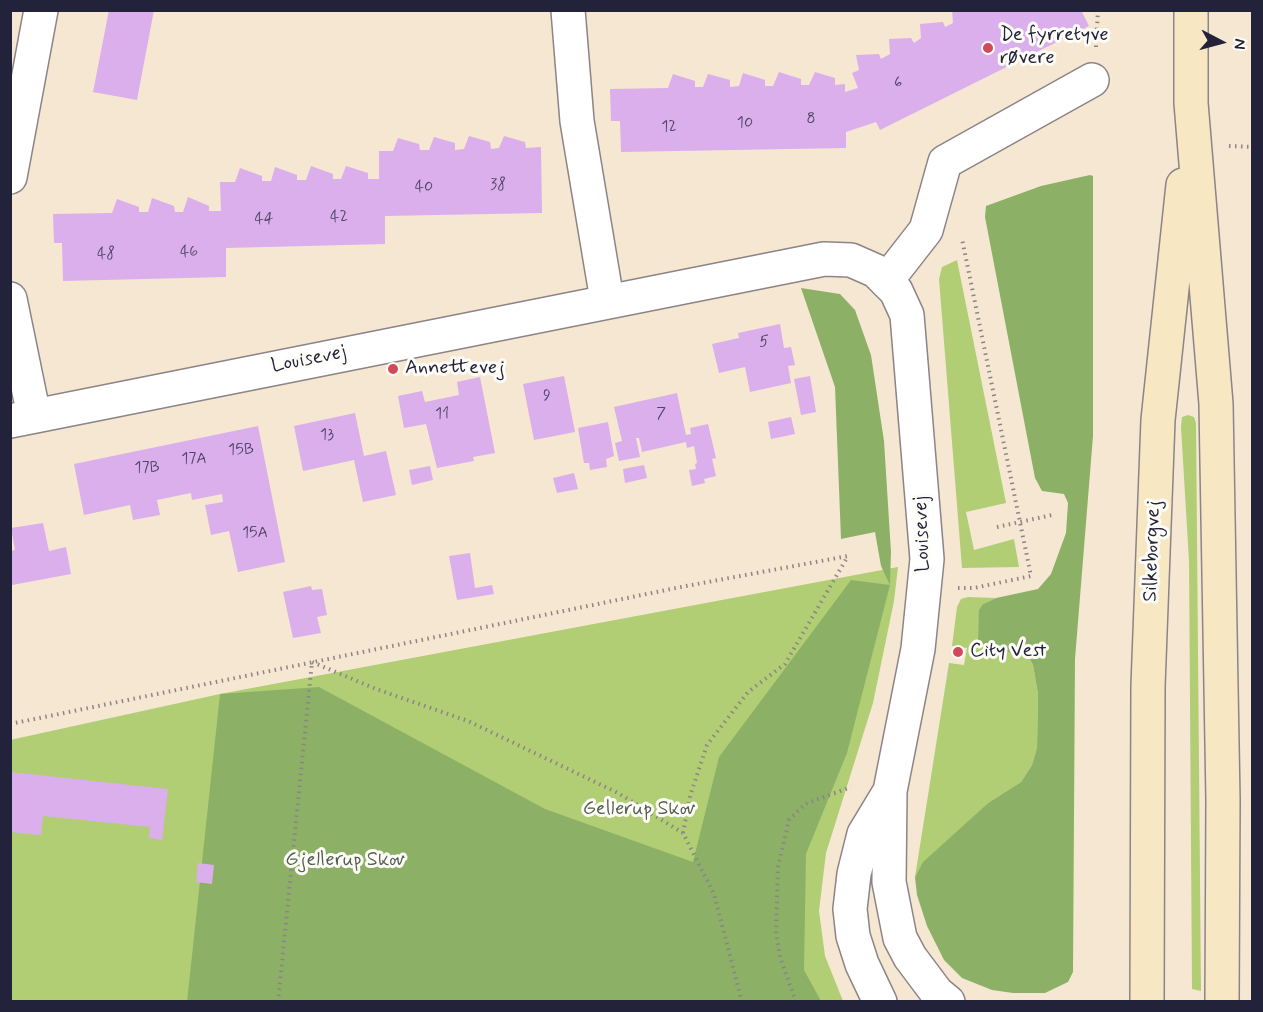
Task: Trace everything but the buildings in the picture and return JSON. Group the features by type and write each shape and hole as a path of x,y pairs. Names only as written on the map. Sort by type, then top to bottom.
{"main road":[{"name":"Silkeborgvej","path":"1191,10 1191,103 1216,404 1223,800 1222,1002"},
{"name":"Silkeborgvej","path":"1147,1002 1148,686 1158,420 1191,103"}],"street":[{"path":"10,177 41,10"},
{"path":"568,10 577,121 608,300"},
{"path":"888,280 926,230 945,162 1092,80"},
{"name":"Louisevej","path":"22,418 824,259 837,258 864,264 888,280 903,302 907,315 927,559 918,649 891,787 889,882 898,929 910,957 937,993 948,1002"},
{"path":"10,299 22,418"},
{"name":"Louisevej","path":"880,1002 862,964 853,936 850,909 854,874 864,834 891,787"}],"path":[{"path":"1098,10 1098,23"},
{"path":"960,231 1031,576 974,588"},
{"path":"996,527 1052,515"},
{"path":"10,724 681,587 848,556 785,664 748,692 707,745 690,796 684,833"},
{"path":"312,662 376,689 468,721 618,793 684,833 714,894 742,1002"},
{"path":"278,1002 312,662"},
{"path":"796,1002 781,960 776,934 778,867 789,820 805,804 855,785 891,787"}],"green space":[{"path":"1093,176 1093,436 1075,659 1073,972 1068,982 1045,993 1013,993 992,990 962,978 944,960 927,926 917,895 915,877 923,862 988,803 1021,782 1032,765 1037,748 1038,694 1033,665 1028,656 983,648 978,643 979,610 983,604 996,598 1038,589 1051,574 1066,533 1068,503 1064,494 1042,491 1035,478 985,217 986,206 1041,186"},
{"path":"957,260 1006,503 966,512 974,550 1014,539 1019,567 962,568 939,279 942,267"},
{"path":"801,288 840,294 855,310 871,355 884,441 891,552 890,585 881,566 875,532 841,539 835,387"},
{"path":"1188,415 1194,417 1196,423 1201,991 1192,989 1189,561 1181,427 1182,417"},
{"name":"Gellerup Skov","path":"898,567 894,601 873,703 826,853 819,911 825,956 843,1001 11,1001 10,740 220,694"},
{"name":"Gjellerup Skov","path":"851,580 890,585 847,753 806,854 804,970 821,1001 187,1002 220,694 319,687 545,809 693,862 719,757"},
{"path":"996,598 983,604 983,648 1028,656 1033,665 1038,694 1037,749 1032,765 1021,782 988,803 924,862 915,877 949,663 964,665 967,648 952,646 957,607 961,599"}],"place":[{"name":"De fyrretyve røvere","path":"988,48"},
{"name":"Annettevej","path":"393,369"},
{"name":"City Vest","path":"958,652"}]}
